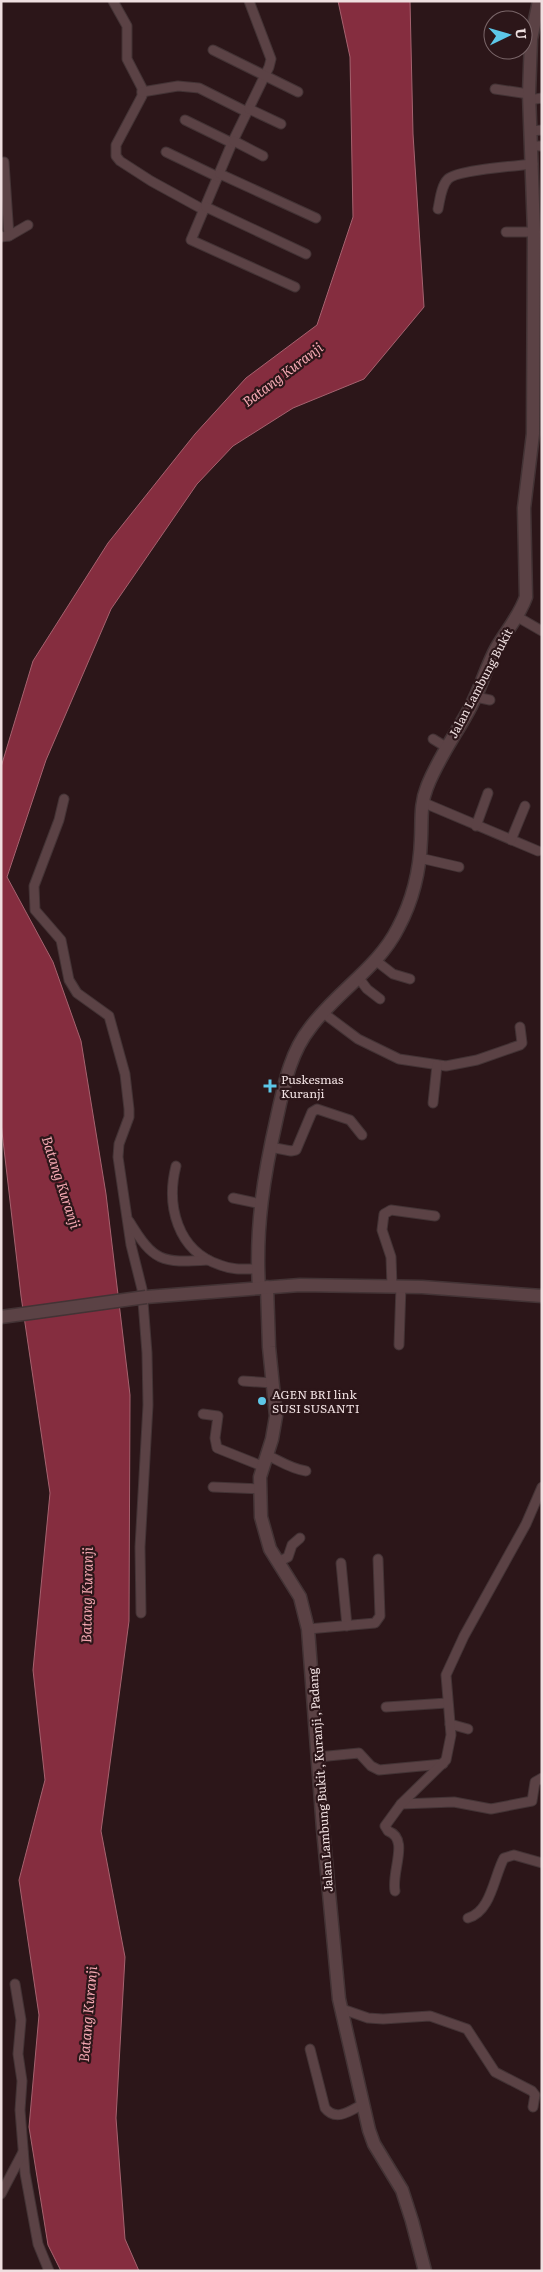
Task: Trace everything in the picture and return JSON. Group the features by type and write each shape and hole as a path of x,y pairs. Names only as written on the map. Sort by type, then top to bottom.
{"street":[{"path":"113,1 127,26 126,55 141,82 142,92 116,145 116,156 120,161 151,181 306,254"},
{"path":"249,1 271,59 267,73 263,76 191,240 295,287"},
{"name":"Jalan Lambung Bukit","path":"263,1288 258,1269 260,1204 270,1147 282,1095 295,1052 308,1029 322,1012 375,960 397,931 410,903 420,858 422,802 426,788 446,747 476,697 496,649 526,597 524,508 533,434 537,294 532,164 537,146 531,39 540,6"},
{"path":"213,50 298,92"},
{"path":"142,92 178,86 199,88 281,124"},
{"path":"496,89 533,97"},
{"path":"184,120 263,156"},
{"path":"166,152 316,218"},
{"path":"4,162 5,236 28,225"},
{"path":"438,209 444,184 451,176 464,172 532,164"},
{"path":"506,232 534,232"},
{"path":"516,616 542,631"},
{"path":"476,697 490,700"},
{"path":"433,739 446,747"},
{"path":"476,826 488,793"},
{"path":"64,799 59,820 34,886 36,910 60,940 69,980 77,993 109,1016 128,1092 128,1117 119,1144 118,1157 134,1262 142,1289 148,1405 140,1546 141,1613"},
{"path":"422,802 538,851"},
{"path":"511,840 525,806"},
{"path":"420,858 459,867"},
{"path":"375,960 393,974 410,980"},
{"path":"358,977 380,999"},
{"path":"322,1012 358,1039 399,1059 446,1066 477,1060 520,1045 522,1043 520,1027"},
{"path":"433,1103 437,1065"},
{"path":"270,1147 291,1151 296,1150 312,1112 317,1109 350,1120 362,1135"},
{"path":"176,1166 171,1190 175,1214 182,1234 192,1249 208,1260 230,1268 258,1269"},
{"path":"232,1198 260,1204"},
{"path":"399,1345 396,1286 391,1258 382,1230 384,1214 389,1210 435,1216"},
{"path":"127,1217 142,1242 160,1258 174,1262 208,1260"},
{"path":"1,1317 146,1297 300,1285 396,1286 542,1296"},
{"name":"Jalan Lambung Bukit , Kuranji , Padang","path":"263,1288 275,1428 264,1460 259,1489 265,1534 278,1562 300,1598 308,1629 335,1969 356,2107 374,2144 402,2190 425,2271"},
{"path":"243,1381 272,1383"},
{"path":"203,1414 217,1415 215,1438 217,1448 264,1460 285,1462 293,1469 306,1471"},
{"path":"213,1487 259,1489"},
{"path":"395,1891 394,1873 399,1855 398,1838 395,1834 388,1832 385,1826 401,1804 443,1764 449,1748 450,1724 446,1674 464,1636 526,1524 542,1487"},
{"path":"278,1562 288,1557 292,1545 300,1538"},
{"path":"308,1629 375,1623 380,1618 378,1559"},
{"path":"340,1563 347,1626"},
{"path":"386,1707 447,1703"},
{"path":"450,1724 468,1729"},
{"path":"318,1757 359,1752 371,1766 379,1770 443,1764"},
{"path":"401,1804 454,1802 485,1809 497,1809 532,1801 535,1782 542,1778"},
{"path":"468,1918 480,1910 487,1901 504,1858 514,1855 542,1863"},
{"path":"15,1984 21,2020 18,2054 22,2081 20,2110 25,2173 38,2244 49,2271"},
{"path":"342,2009 368,2018 430,2016 467,2030 496,2072 532,2091 535,2095 533,2107"},
{"path":"310,2049 325,2108 329,2114 336,2116 356,2107"},
{"path":"1,2194 23,2152"}],"water":[{"name":"Batang Kuranji","path":"338,1 410,1 413,134 424,307 364,379 293,408 233,446 197,484 111,609 46,760 7,877 53,962 81,1041 106,1194 130,1395 129,1621 101,1831 125,1957 116,2118 125,2239 139,2271 61,2271 48,2245 29,2127 39,2015 19,1880 45,1780 33,1670 50,1493 21,1296 1,1123 1,767 33,661 108,543 195,434 246,378 317,325 353,217 350,57"}],"place":[{"name":"Puskesmas Kuranji","path":"270,1086"},
{"name":"AGEN BRI link SUSI SUSANTI","path":"262,1401"}]}
